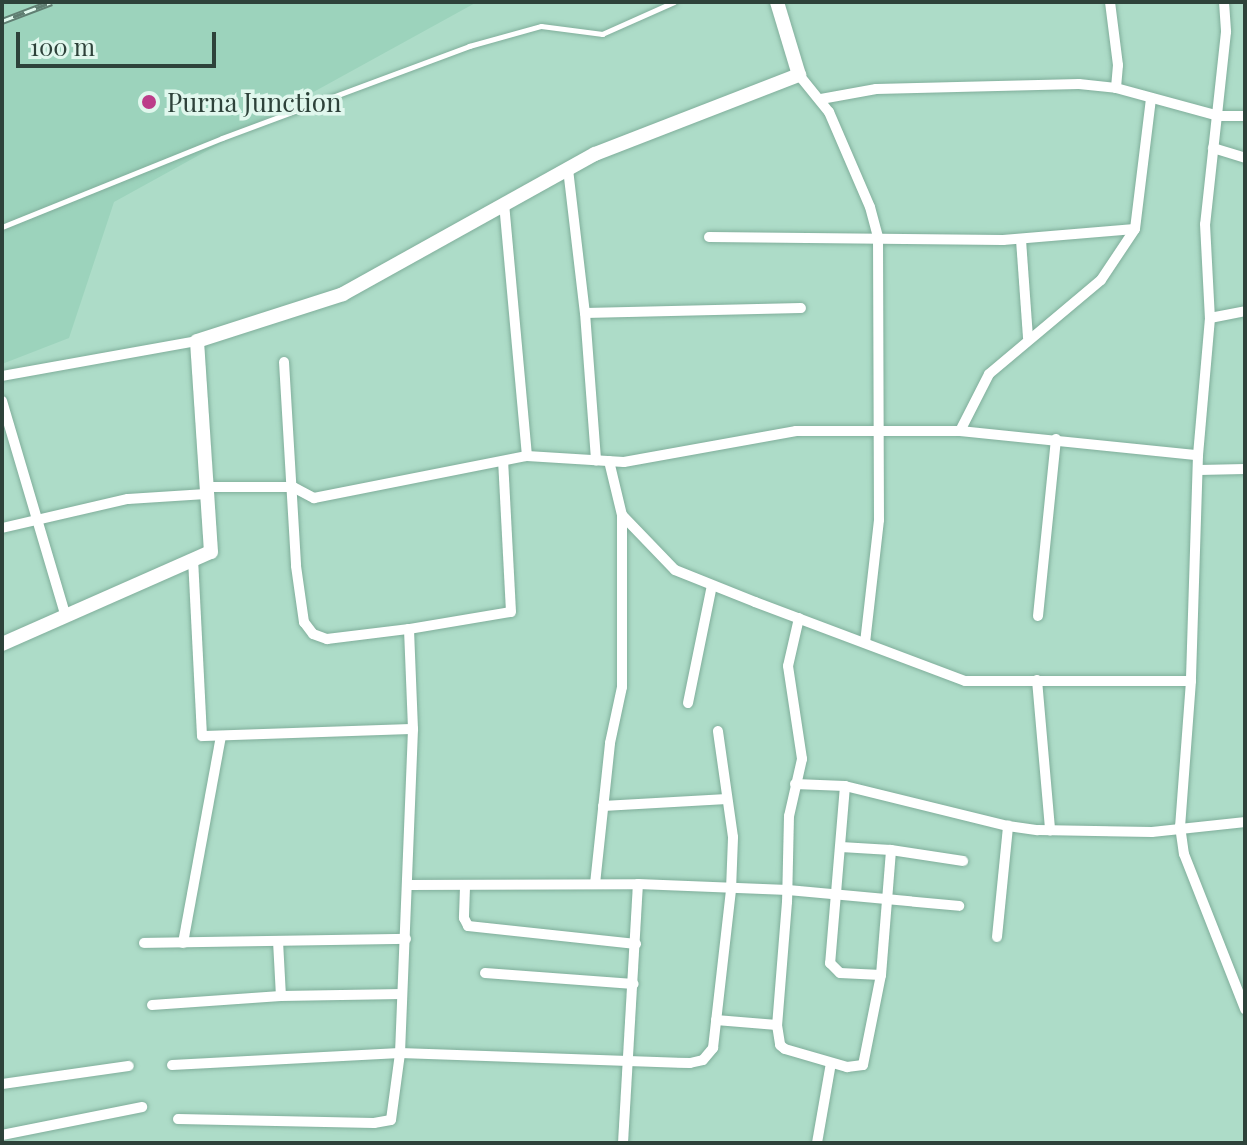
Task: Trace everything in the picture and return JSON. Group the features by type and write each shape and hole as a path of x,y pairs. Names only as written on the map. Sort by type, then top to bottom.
{"main road":[{"path":"2,644 211,552 197,341 343,294 595,154 799,75 777,2"}],"street":[{"path":"1110,2 1118,65 1116,88"},
{"path":"1224,2 1226,32 1219,116 1205,224 1210,318 1198,455 1192,570 1191,681 1180,826 1184,854 1245,1009"},
{"path":"799,75 821,99 870,207 878,237 879,520 865,642"},
{"path":"821,99 876,89 1079,84 1116,88 1219,116 1245,116"},
{"path":"960,431 989,374 1028,338 1101,280 1135,229 1151,98"},
{"path":"1213,148 1245,158"},
{"path":"568,169 585,313 596,461"},
{"path":"504,205 527,456"},
{"path":"709,237 1021,240 1135,229"},
{"path":"1021,240 1028,338"},
{"path":"585,313 801,308"},
{"path":"1210,318 1245,311"},
{"path":"2,376 197,341"},
{"path":"284,362 301,604 304,622 313,634 327,639 511,612 503,461"},
{"path":"2,401 66,617"},
{"path":"2,528 37,517 128,499 293,487 314,498 527,456 624,462 796,431 960,431 1198,455"},
{"path":"1038,616 1056,439"},
{"path":"2,449 14,445"},
{"path":"595,884 610,743 622,687 622,515 609,461"},
{"path":"1199,470 1245,469"},
{"path":"622,515 675,570 965,681 1191,681"},
{"path":"193,560 202,736 413,729"},
{"path":"688,703 712,585"},
{"path":"799,618 788,666 801,748 789,816 788,890 777,1025 780,1045 785,1049 847,1067 863,1065 881,975 891,850"},
{"path":"178,1119 374,1123 391,1120 400,1053 406,939 413,729 409,629"},
{"path":"1037,680 1050,830"},
{"path":"172,1065 400,1053 690,1063 703,1060 713,1048 731,890 733,837 718,731"},
{"path":"183,943 221,736"},
{"path":"795,784 845,786 1008,826 1050,830 1152,832 1180,826 1245,822"},
{"path":"845,786 832,967 840,973 881,975"},
{"path":"603,806 727,799"},
{"path":"997,937 1008,826"},
{"path":"841,847 891,850 963,861"},
{"path":"407,885 638,884 838,893 959,906"},
{"path":"623,1143 638,884"},
{"path":"465,887 464,918 468,926 636,944"},
{"path":"144,943 406,939"},
{"path":"278,941 281,996"},
{"path":"485,973 634,984"},
{"path":"152,1005 281,996 402,994"},
{"path":"716,1020 777,1025"},
{"path":"817,1143 831,1063"},
{"path":"2,1084 129,1066"},
{"path":"2,1135 142,1107"}],"lane":[{"path":"2,227 222,138 469,46 541,26 602,34 674,2"}],"shaded area":[{"name":"Purna Junction","path":"2,2 477,2 114,202 69,338 2,364"}],"railway":[{"path":"2,21 52,2"}],"place":[{"name":"Purna Junction","path":"149,102"}]}
